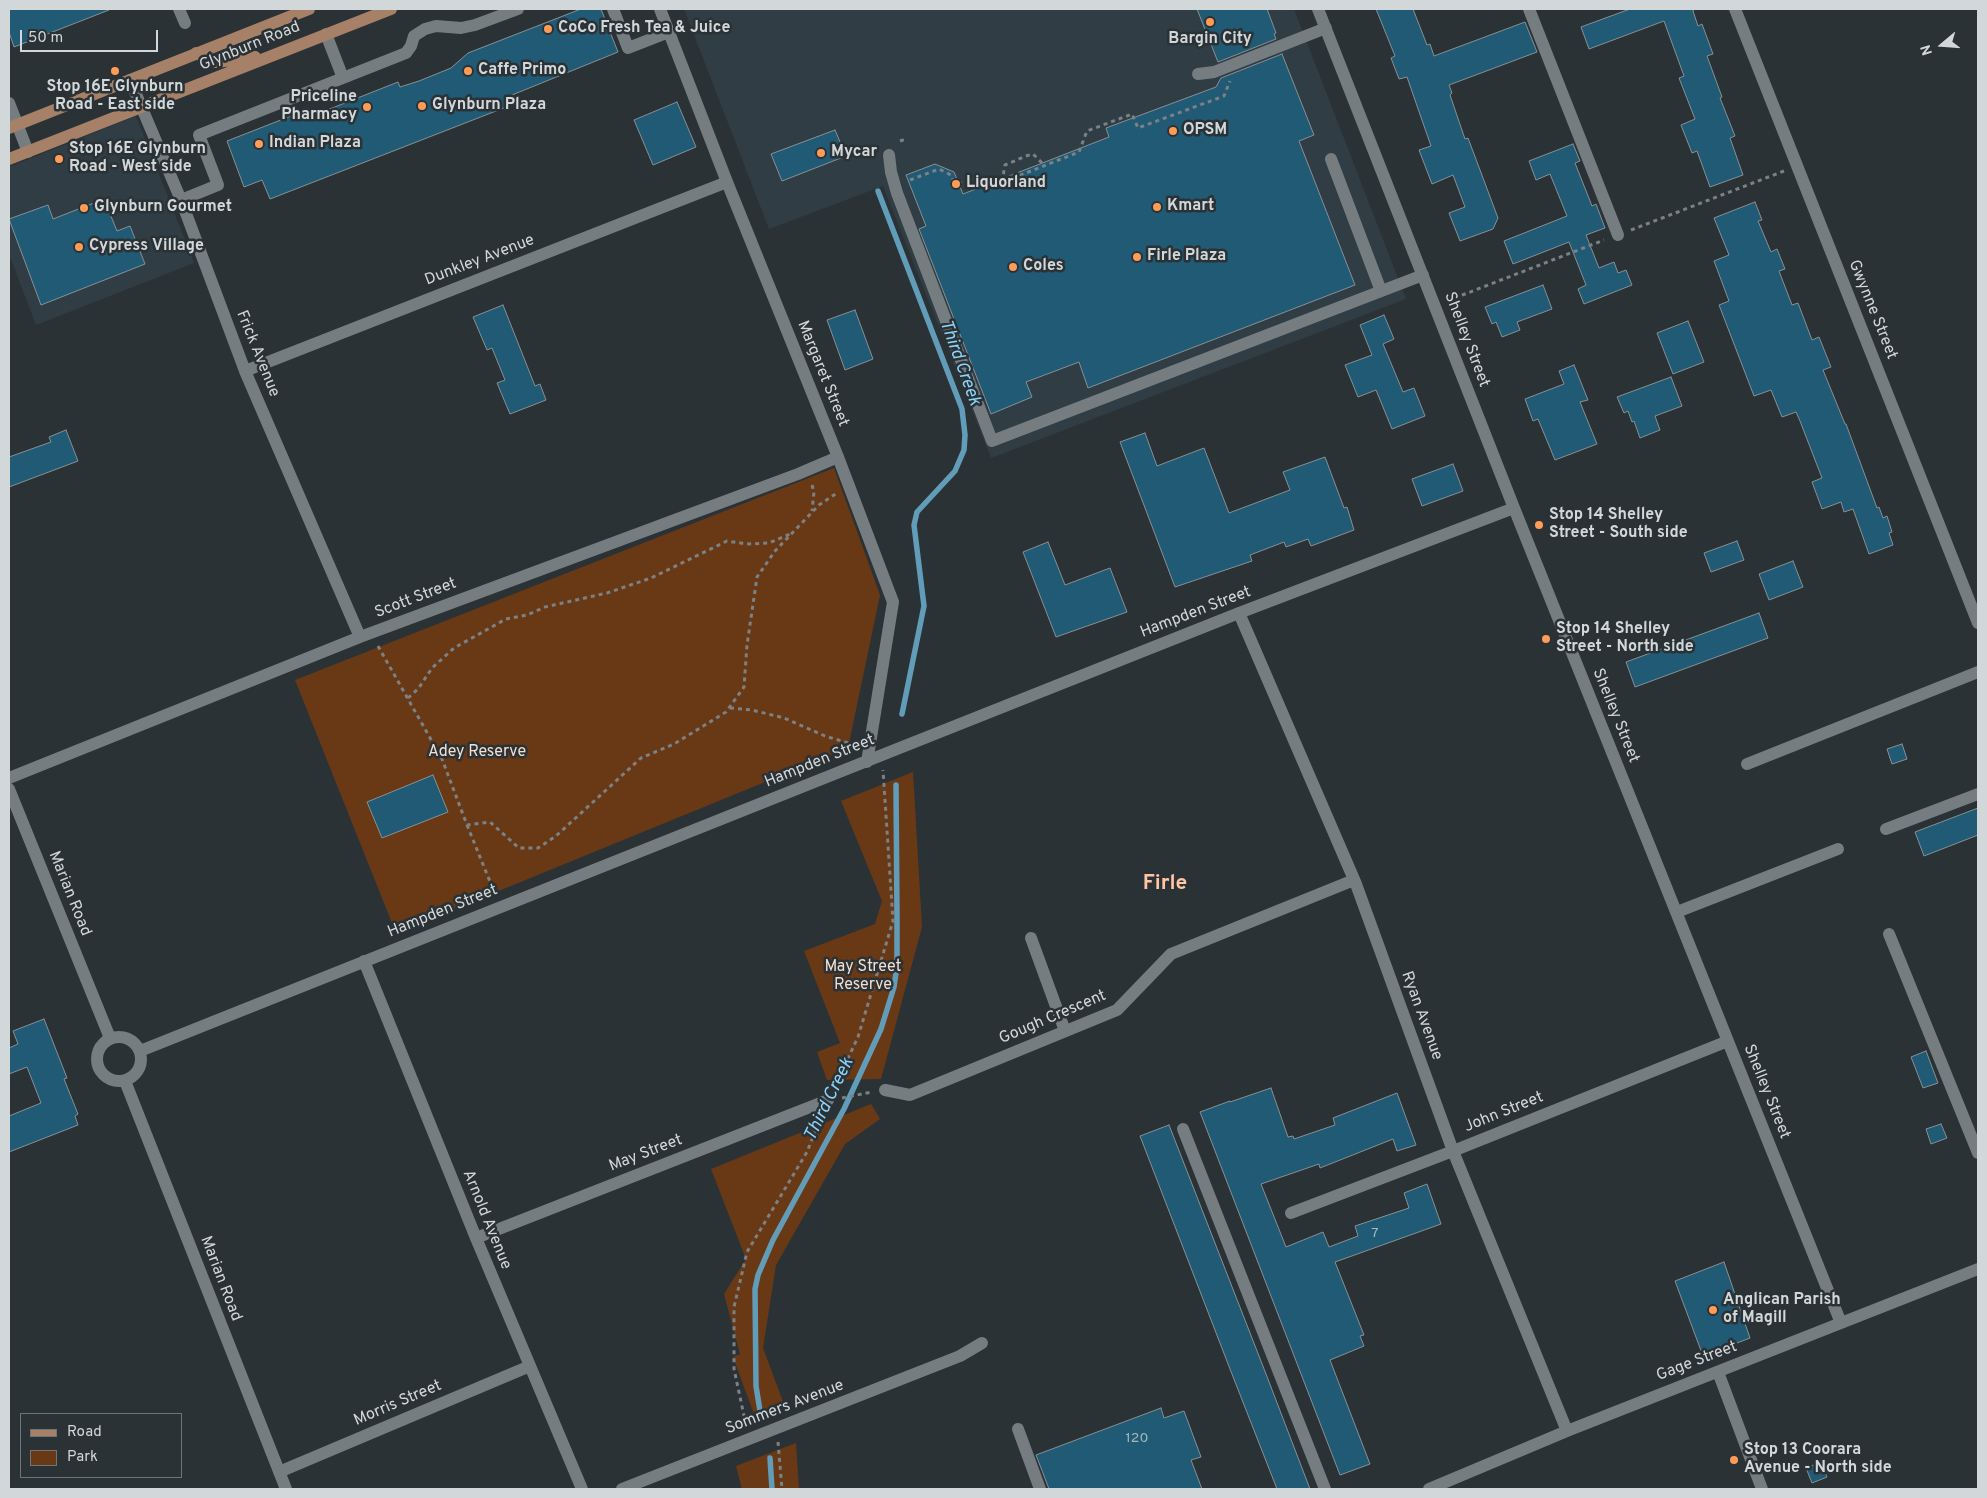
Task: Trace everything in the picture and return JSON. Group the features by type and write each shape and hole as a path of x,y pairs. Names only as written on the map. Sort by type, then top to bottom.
{"main road":[{"name":"Glynburn Road","path":"9,159 391,9"},
{"name":"Glynburn Road","path":"13,127 301,10"},
{"path":"196,53 216,62 272,55"}],"street":[{"path":"179,9 184,23"},
{"path":"181,200 218,185 198,134 406,53 411,46 414,36 426,29 436,26 467,27 518,9"},
{"path":"613,9 628,48 669,32"},
{"name":"Margaret Street","path":"660,9 727,182 838,457 893,602 867,762"},
{"name":"Shelley Street","path":"1318,9 1514,508 1841,1323"},
{"path":"1529,9 1618,236"},
{"name":"Gwynne Street","path":"1735,9 1978,623"},
{"path":"1198,74 1214,72 1326,28"},
{"path":"326,34 342,78"},
{"name":"Frick Avenue","path":"130,80 181,200 245,370 364,636"},
{"path":"9,103 13,127 28,152"},
{"path":"889,155 891,172 898,193 992,442 1422,275"},
{"path":"1331,159 1381,291"},
{"name":"Dunkley Avenue","path":"245,370 727,182"},
{"name":"Scott Street","path":"9,778 364,636 808,470 838,457"},
{"name":"Hampden Street","path":"140,1051 364,960 1239,613 1514,508"},
{"name":"Ryan Avenue","path":"1239,613 1354,880 1453,1151 1566,1431"},
{"path":"1747,764 1978,672"},
{"name":"Marian Road","path":"9,789 110,1038"},
{"path":"1886,829 1978,794"},
{"path":"1677,912 1838,849"},
{"name":"Gough Crescent","path":"885,1090 910,1095 1117,1010 1171,954 1354,880"},
{"path":"1889,934 1978,1154"},
{"path":"1030,938 1065,1031"},
{"name":"Arnold Avenue","path":"364,960 476,1238 582,1489"},
{"path":"118,1036 129,1039 136,1044 140,1051 141,1058 138,1070 125,1081 109,1080 100,1072 96,1062 97,1052 102,1043 110,1038 118,1036"},
{"name":"John Street","path":"1291,1213 1453,1151 1728,1041"},
{"name":"Marian Road","path":"125,1081 286,1489"},
{"name":"May Street","path":"476,1238 828,1100"},
{"path":"1183,1130 1325,1489"},
{"name":"Gage Street","path":"1429,1489 1566,1431 1978,1269"},
{"name":"Sommers Avenue","path":"622,1489 960,1356 982,1343"},
{"name":"Morris Street","path":"279,1472 530,1366"},
{"path":"1718,1372 1762,1489"},
{"path":"1018,1429 1040,1489"}],"path":[{"path":"908,175 910,181 938,169 952,175 954,182 993,186 1079,152 1086,131 1132,114 1138,128 1224,96 1232,79"},
{"path":"900,141 906,139"},
{"path":"1002,182 1005,165 1019,159 1033,154 1044,166"},
{"path":"808,470 814,492 812,512"},
{"path":"467,825 490,822 519,848 538,848 556,836 641,758 674,744 726,712 744,687 747,645 757,577 774,552 819,504 842,490 850,489"},
{"path":"408,698 418,688 432,668 454,648 506,619 528,615 553,605 607,593 651,578 727,542 768,543 792,533"},
{"path":"364,636 379,647 442,759 500,907"},
{"path":"729,708 752,710 784,718 825,736 858,746 867,762"},
{"path":"750,1439 742,1414 734,1369 734,1307 747,1252 807,1152 828,1100 858,1037 893,921 882,755"},
{"path":"828,1100 885,1090"},
{"path":"774,1430 778,1438 782,1489"}],"shaded area":[{"name":"Firle Plaza","path":"684,9 1294,9 1406,299 991,458 883,186 769,229"},
{"path":"136,116 194,263 36,325 9,254 9,167"}],"green space":[{"name":"Adey Reserve","path":"834,468 880,595 848,748 396,933 295,680"},
{"name":"May Street Reserve","path":"913,772 922,927 881,1079 827,1080 817,1052 840,1043 804,951 875,924 882,901 841,801"},
{"path":"871,1104 880,1119 845,1144 776,1265 763,1348 785,1407 755,1417 733,1357 740,1354 724,1294 746,1259 711,1169"},
{"path":"796,1443 799,1489 742,1489 736,1466"}],"building":[{"path":"9,9 109,10 14,47 9,32"},
{"name":"Glynburn Plaza","path":"581,9 601,9 618,52 512,95 514,104 270,199 262,180 244,187 227,141 309,109 312,116 398,82 400,87 419,81 451,68 468,53"},
{"path":"1197,9 1267,9 1276,33 1274,34 1276,39 1218,62"},
{"path":"1376,9 1413,9 1427,45 1430,44 1434,56 1525,22 1537,52 1449,85 1452,93 1450,95 1465,139 1468,138 1498,218 1493,229 1460,241 1449,213 1465,207 1453,175 1432,184 1419,150 1431,146 1407,77 1399,79 1391,58 1395,56"},
{"path":"1630,9 1694,9 1698,26 1702,24 1713,54 1707,56 1722,97 1720,98 1735,136 1730,138 1743,175 1710,187 1697,151 1692,153 1681,125 1695,119 1679,78 1684,76 1664,21 1589,49 1581,27"},
{"name":"Firle Plaza","path":"1282,54 1314,135 1299,141 1355,285 1088,388 1079,362 1026,382 1032,397 991,414 919,229 926,226 906,175 935,164 954,172 963,194 1109,137 1106,128 1216,87 1221,78"},
{"path":"677,102 696,147 653,165 634,120"},
{"path":"835,130 846,156 782,181 771,154"},
{"path":"1573,144 1580,161 1575,163 1592,206 1596,204 1605,228 1586,235 1599,268 1614,262 1618,273 1626,270 1632,285 1584,304 1578,289 1586,285 1569,242 1513,264 1504,241 1567,216 1550,174 1536,180 1529,161"},
{"name":"Cypress Village","path":"104,199 117,231 130,226 145,264 41,305 9,219 48,205 53,219"},
{"path":"1755,202 1762,220 1758,221 1771,252 1777,249 1785,269 1779,271 1792,305 1798,303 1812,340 1819,337 1831,367 1823,370 1846,424 1877,508 1879,507 1883,518 1887,516 1892,532 1889,533 1893,545 1869,554 1853,509 1844,512 1841,502 1822,509 1812,482 1822,478 1796,412 1782,417 1771,390 1754,396 1719,305 1729,301 1714,261 1729,255 1714,218"},
{"path":"1543,285 1552,309 1517,322 1520,330 1502,337 1496,322 1492,324 1485,307"},
{"path":"503,305 535,386 540,384 546,400 510,414 497,383 505,380 492,348 487,350 473,317"},
{"path":"855,310 873,359 845,370 827,320"},
{"path":"1384,315 1394,339 1383,344 1403,392 1414,388 1425,416 1392,429 1376,390 1358,397 1345,365 1372,355 1360,325"},
{"path":"1688,321 1704,362 1673,374 1657,333"},
{"path":"1574,365 1588,400 1580,402 1597,444 1555,460 1538,419 1533,421 1525,399 1564,384 1559,371"},
{"path":"1671,377 1682,406 1655,416 1660,430 1640,438 1634,421 1632,422 1628,411 1624,413 1617,397"},
{"path":"66,430 78,461 9,487 9,457 51,442 49,437"},
{"path":"1145,433 1157,466 1204,448 1229,513 1290,490 1283,472 1325,457 1344,508 1347,507 1354,530 1311,546 1308,539 1286,547 1284,542 1250,555 1252,561 1175,587 1120,442"},
{"path":"1453,464 1463,491 1422,506 1412,479"},
{"path":"1737,541 1744,560 1711,572 1704,553"},
{"path":"1048,542 1065,585 1110,568 1127,612 1056,637 1023,552"},
{"path":"1793,561 1803,587 1769,600 1759,574"},
{"path":"1759,613 1768,638 1635,687 1626,662"},
{"path":"1902,744 1907,759 1892,764 1887,749"},
{"path":"433,775 448,812 382,838 367,802"},
{"path":"1978,808 1978,835 1924,856 1915,832"},
{"path":"44,1019 67,1078 64,1079 78,1114 75,1116 78,1125 9,1152 9,1116 41,1103 27,1067 9,1074 9,1048 18,1044 13,1031"},
{"path":"1926,1051 1938,1083 1923,1088 1911,1057"},
{"path":"1271,1088 1288,1137 1293,1136 1294,1139 1335,1125 1333,1118 1397,1093 1416,1145 1397,1151 1393,1139 1320,1168 1319,1164 1261,1184 1286,1247 1323,1232 1329,1247 1358,1236 1355,1226 1409,1208 1404,1193 1427,1184 1441,1224 1335,1262 1364,1335 1360,1336 1364,1346 1330,1360 1370,1464 1340,1475 1200,1112"},
{"path":"1941,1124 1947,1138 1931,1144 1926,1129"},
{"path":"1169,1125 1310,1489 1277,1489 1230,1369 1140,1136"},
{"name":"Anglican Parish of Magill","path":"1724,1262 1750,1338 1703,1356 1675,1281"},
{"path":"1161,1408 1164,1418 1184,1411 1201,1457 1191,1460 1202,1489 1049,1489 1036,1455"},
{"path":"1821,1462 1827,1477 1812,1483 1806,1468"}],"waterway":[{"name":"Third Creek","path":"878,191 962,409 965,435 964,450 955,471 917,512 914,525 924,606 902,714"},
{"name":"Third Creek","path":"761,1417 756,1386 755,1289 758,1275 773,1240 844,1109 881,1029 894,987 897,966 896,785"},
{"name":"Third Creek","path":"770,1458 772,1489"}],"place":[{"name":"Bargin City","path":"1210,22"},
{"name":"CoCo Fresh Tea & Juice","path":"548,29"},
{"name":"Stop 16E Glynburn Road - East side","path":"115,71"},
{"name":"Caffe Primo","path":"468,71"},
{"name":"Glynburn Plaza","path":"422,106"},
{"name":"Priceline Pharmacy","path":"367,107"},
{"name":"OPSM","path":"1173,131"},
{"name":"Indian Plaza","path":"259,144"},
{"name":"Mycar","path":"821,153"},
{"name":"Stop 16E Glynburn Road - West side","path":"59,159"},
{"name":"Liquorland","path":"956,184"},
{"name":"Kmart","path":"1157,207"},
{"name":"Glynburn Gourmet","path":"84,208"},
{"name":"Cypress Village","path":"79,247"},
{"name":"Firle Plaza","path":"1137,257"},
{"name":"Coles","path":"1013,267"},
{"name":"Stop 14 Shelley Street - South side","path":"1539,525"},
{"name":"Stop 14 Shelley Street - North side","path":"1546,639"},
{"name":"Anglican Parish of Magill","path":"1713,1310"},
{"name":"Stop 13 Coorara Avenue - North side","path":"1734,1460"}],"district":[{"name":"Firle","path":"1165,885"}]}
